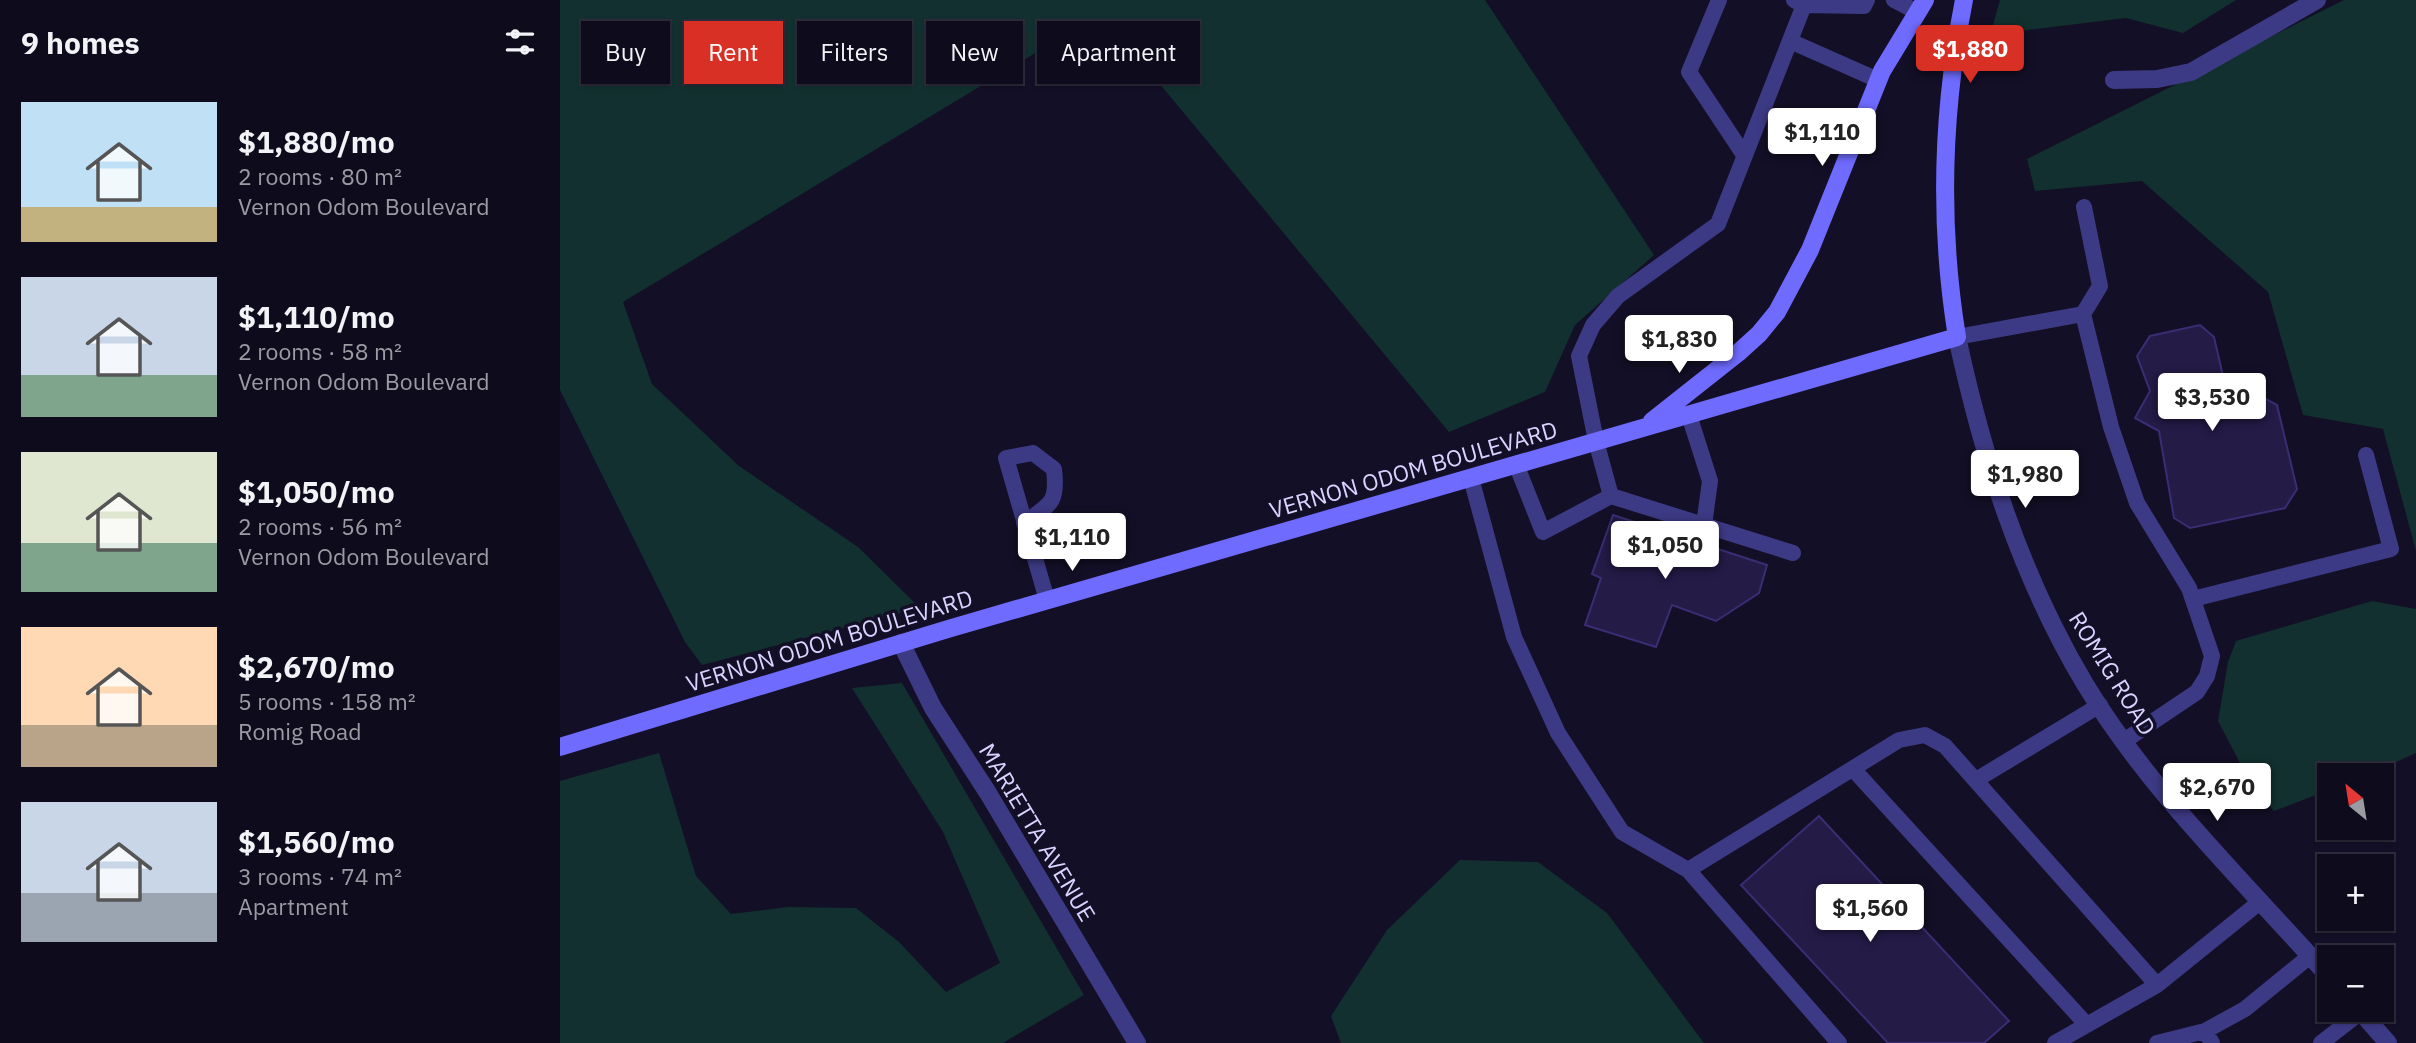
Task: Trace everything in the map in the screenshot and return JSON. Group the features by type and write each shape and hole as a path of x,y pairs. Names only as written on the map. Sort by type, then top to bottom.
{"main road":[{"path":"1957,337 1947,262 1945,197 1952,76 1964,0"},
{"path":"1644,427 1738,353 1759,334 1777,312 1810,250 1878,80 1921,6"},
{"name":"VERNON ODOM BOULEVARD","path":"560,747 1047,600 1957,337"}],"street":[{"path":"2114,80 2157,79 2191,72 2317,0"},
{"name":"ROMIG ROAD","path":"1957,337 1970,400 2012,531 2047,614 2085,685 2171,801 2317,964"},
{"name":"MARIETTA AVENUE","path":"901,643 933,708 988,793 1137,1043"},
{"path":"2370,1022 2388,1043"}],"lane":[{"path":"1719,0 1689,72 1744,155"},
{"path":"1611,496 1596,441 1579,356 1593,325 1618,296 1717,223 1790,41 1799,2 1864,6 1867,0"},
{"path":"1894,0 1921,6"},
{"path":"1790,41 1878,80"},
{"path":"2084,207 2100,286 2083,314 2110,427 2137,503 2189,588 2212,656 2207,676 2197,692 2124,741"},
{"path":"1957,337 2083,314"},
{"path":"1689,415 1710,481 1704,525"},
{"path":"2193,599 2392,549 2366,455"},
{"path":"1516,464 1543,532 1611,496 1793,554"},
{"path":"1471,478 1514,637 1558,733 1622,832 1688,870 1839,1043"},
{"path":"1024,523 1047,600"},
{"path":"1976,780 2100,705"},
{"path":"1688,870 1899,740 1925,735 1945,746 2157,985"},
{"path":"1853,769 2087,1025"},
{"path":"2055,1043 2157,985 2261,901"},
{"path":"2157,1043 2208,1037 2310,956"},
{"path":"2321,1043 2347,1022"}],"green space":[{"path":"560,0 1485,0 1654,255 1575,325 1545,392 1449,432 1160,84 1200,84 1200,21 1037,21 1037,52 1023,61 1023,21 926,21 926,84 984,84 623,302 652,384 739,466 858,547 920,608 702,665 685,642 560,390"},
{"path":"2000,0 2236,0 2183,33 2126,18 2019,31 1993,25"},
{"path":"2344,0 2416,0 2416,551 2383,429 2303,415 2268,292 2142,181 2035,191 2027,159"},
{"path":"2372,601 2416,609 2416,753 2394,763 2317,763 2317,795 2274,811 2250,782 2218,721 2228,662 2236,641"},
{"path":"902,683 1084,995 1003,1043 560,1043 560,781 659,753 696,876 731,914 788,907 856,908 899,942 946,992 1000,963 943,832 852,688"},
{"path":"1460,860 1538,862 1607,913 1704,1043 1341,1043 1331,1016 1387,930"}],"building":[{"path":"2200,325 2214,337 2223,376 2277,405 2297,489 2285,508 2190,528 2174,518 2159,431 2135,418 2150,391 2137,356 2150,336"},
{"path":"1613,515 1767,565 1759,593 1716,621 1672,605 1656,647 1585,625 1601,578 1592,574"},
{"path":"1819,816 2009,1021 1984,1043 1888,1043 1741,885"}]}
